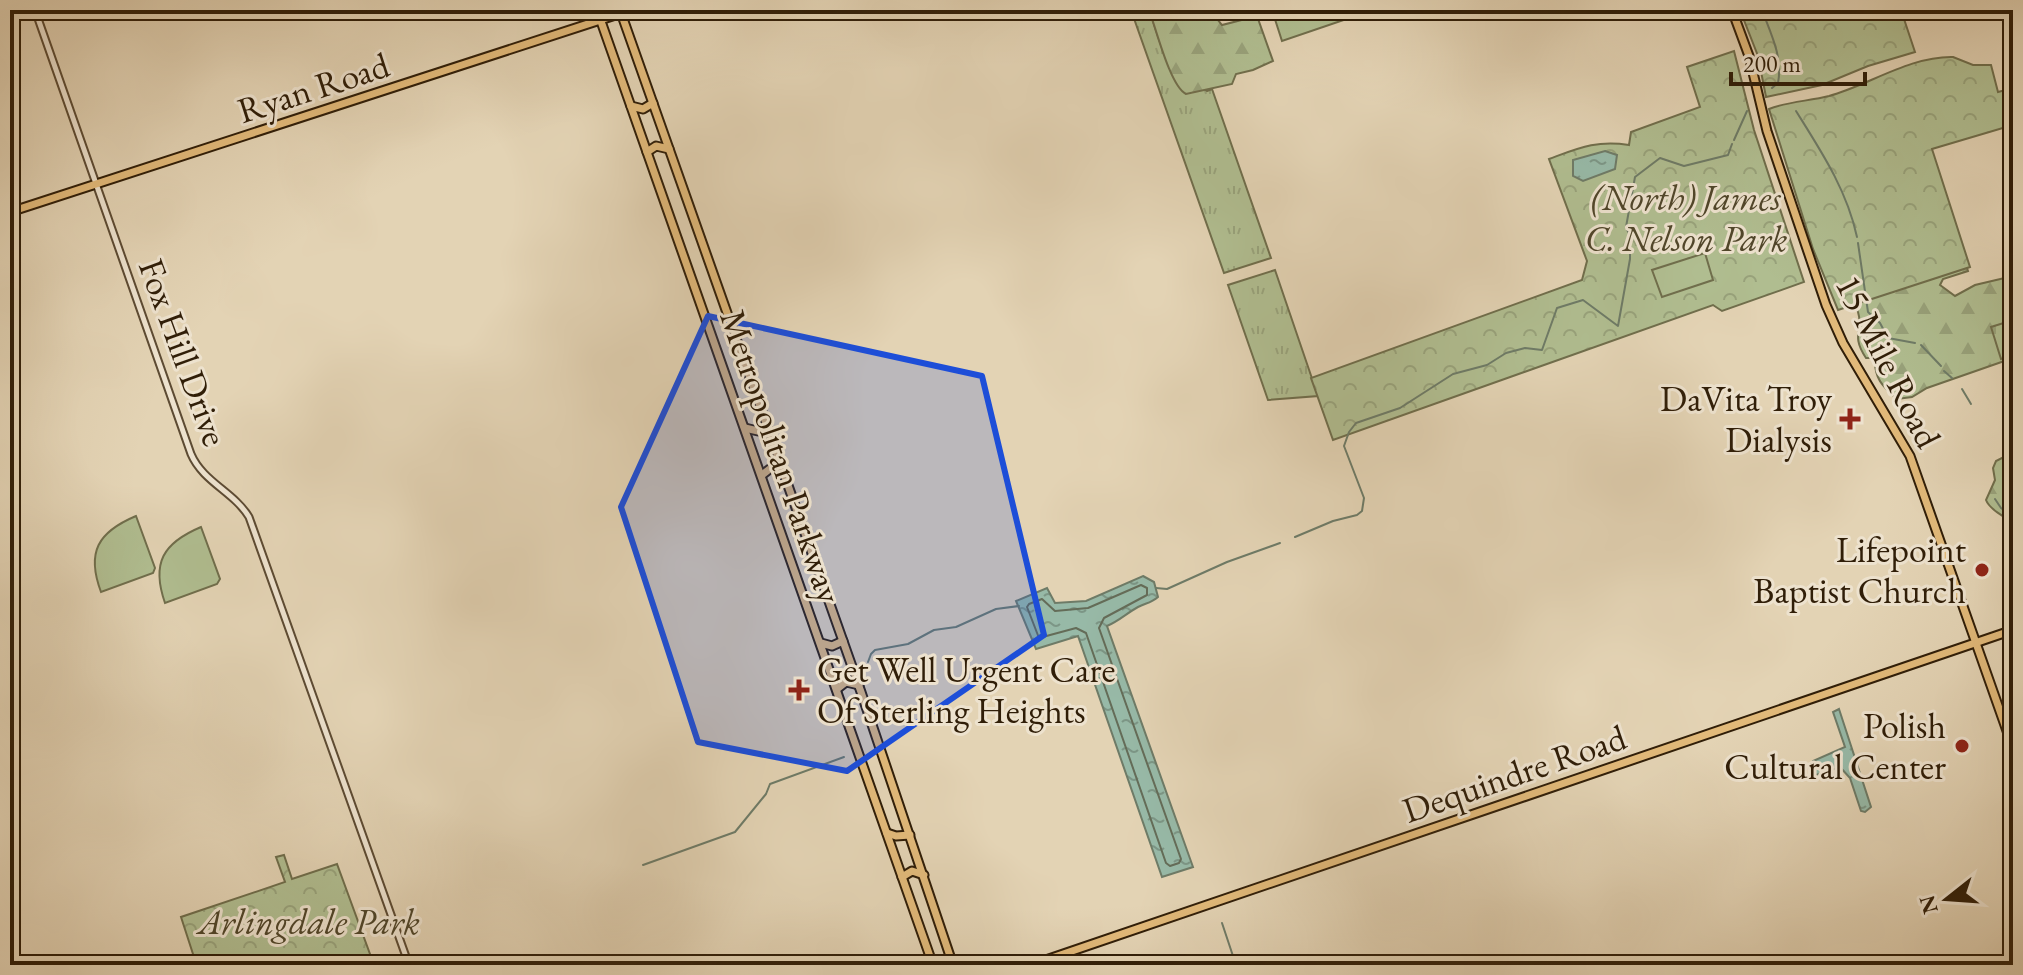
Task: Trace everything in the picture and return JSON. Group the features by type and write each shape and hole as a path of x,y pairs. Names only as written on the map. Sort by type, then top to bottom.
{"main road":[{"name":"Metropolitan Parkway","path":"597,10 932,963"},
{"name":"Ryan Road","path":"10,212 631,10"},
{"name":"15 Mile Road","path":"1732,10 1749,56 1767,131 1826,305 1843,343 1910,456 2013,748"},
{"name":"Metropolitan Parkway","path":"621,12 859,685 952,962"},
{"path":"631,106 643,109 653,103"},
{"path":"647,152 656,146 669,149"},
{"path":"745,428 758,431 767,425"},
{"path":"762,475 771,468 783,471"},
{"name":"Dequindre Road","path":"1031,965 2013,630"},
{"path":"821,643 832,646 843,641"},
{"path":"837,689 846,682 859,685"},
{"path":"887,833 910,835"},
{"path":"902,877 912,871 924,875"},
{"path":"932,963 952,962"}],"street":[{"name":"Fox Hill Drive","path":"35,10 194,460 205,475 236,501 249,517 409,965"}],"highlighted area":[{"path":"708,316 982,376 1044,635 847,771 698,742 621,507"}],"green space":[{"path":"1131,10 1149,10 1164,54 1207,91 1212,89 1271,258 1224,273"},
{"path":"1149,10 1165,10 1171,16 1210,10 1222,25 1257,16 1273,61 1236,74 1232,84 1186,94 1169,69"},
{"path":"1272,10 1373,10 1282,41"},
{"path":"1740,10 1901,10 1915,52 1868,66 1822,85 1766,97 1758,56"},
{"name":"(North) James C. Nelson Park","path":"1734,51 1754,130 1804,282 1722,311 1713,305 1333,440 1311,378 1582,280 1587,261 1549,159 1597,144 1629,145 1631,132 1700,107 1687,67"},
{"path":"1953,57 1973,65 1991,65 1998,92 2013,88 2013,125 1932,149 1970,267 1838,310 1813,249 1769,109 1829,96 1921,61"},
{"path":"1925,141 1968,271 1943,279 1940,285 1955,296 1975,285 2013,276 2013,358 1927,388 1912,397 1897,399 1880,381 1875,358 1866,358 1861,350 1858,312 1847,295"},
{"path":"1705,253 1713,280 1662,297 1652,270"},
{"path":"1275,270 1318,396 1268,400 1228,285"},
{"path":"2013,320 2013,355 2001,359 1991,327"},
{"path":"2013,442 2013,520 1998,513 1986,500 1995,480 1993,468 1996,461 2004,457 2005,443"},
{"path":"136,516 155,568 153,573 101,592 95,566 99,545 112,529"},
{"path":"201,527 220,579 217,584 165,603 159,576 164,556 177,540"},
{"name":"Arlingdale Park","path":"284,855 292,879 337,864 374,965 191,965 193,954 181,917 285,882 276,857"}],"water":[{"path":"1605,151 1617,155 1615,169 1583,181 1573,176 1573,160"},
{"path":"1143,576 1154,582 1158,597 1107,626 1193,867 1162,877 1078,636 1036,649 1016,601 1047,588 1055,603 1086,601"},
{"path":"1839,709 1871,807 1865,812 1861,811 1850,778 1840,767 1816,775 1809,768 1813,761 1845,747 1833,712"}],"waterway":[{"path":"1762,10 1779,64 1778,83 1772,88"},
{"path":"1734,140 1747,111"},
{"path":"1796,111 1840,187 1857,237"},
{"path":"1295,537 1362,511 1364,498 1344,446 1356,423 1400,408 1453,374 1487,365 1506,353 1525,348 1542,350 1557,308 1583,300 1618,326 1630,259 1630,236 1626,227 1635,177 1660,158 1684,166 1728,155 1732,144"},
{"path":"1858,243 1868,312 1880,323 1888,338 1915,343"},
{"path":"1921,345 1941,366"},
{"path":"1944,371 1952,378"},
{"path":"1962,389 1971,404"},
{"path":"1995,499 2013,517"},
{"path":"1156,588 1167,589 1280,543"},
{"path":"868,662 875,650 908,644 934,630 956,627 996,609 1019,606"},
{"path":"643,865 735,832 766,794 770,784 844,757"},
{"path":"1222,923 1236,965"}],"place":[{"name":"DaVita Troy Dialysis","path":"1850,419"},
{"name":"Lifepoint Baptist Church","path":"1982,570"},
{"name":"Get Well Urgent Care Of Sterling Heights","path":"799,690"},
{"name":"Polish Cultural Center","path":"1962,746"}]}
